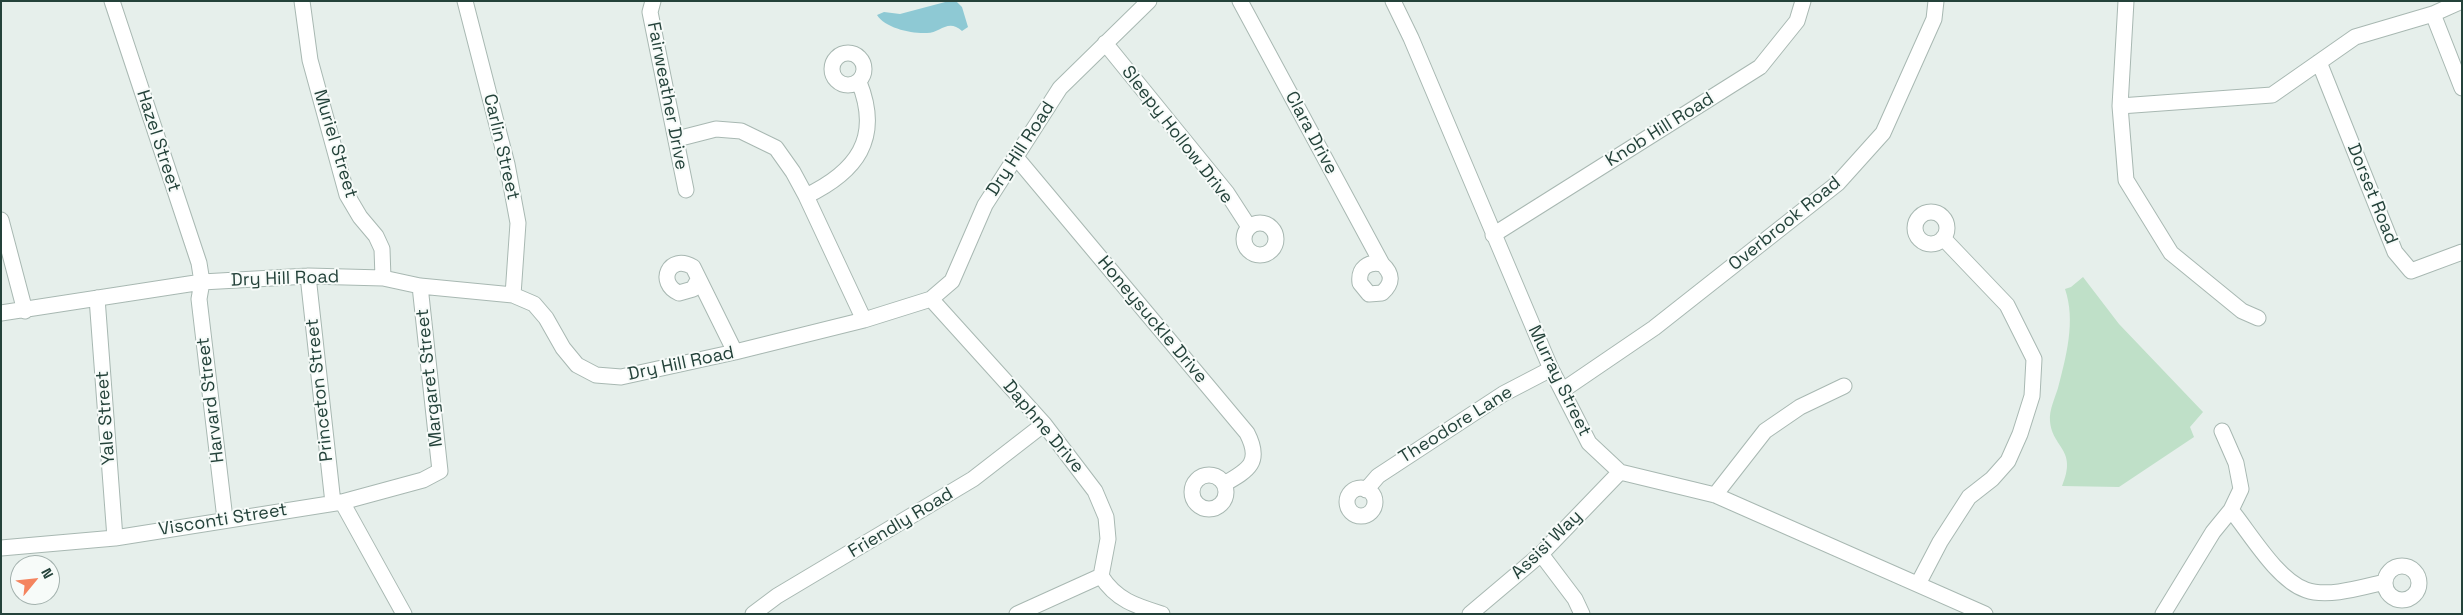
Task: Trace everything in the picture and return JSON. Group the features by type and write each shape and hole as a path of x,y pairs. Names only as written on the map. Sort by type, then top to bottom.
{"street":[{"name":"Hazel Street","path":"112,1 199,263 202,282"},
{"name":"Muriel Street","path":"302,1 310,60 347,195 360,217 376,236 382,249 384,278"},
{"name":"Carlin Street","path":"466,1 507,164 518,223 513,295"},
{"name":"Fairweather Drive","path":"653,1 650,12 686,190"},
{"name":"Dry Hill Road","path":"1,313 25,311 202,282 308,276 384,278 420,286 513,295 534,304 546,318 563,348 577,364 596,375 621,377 735,352 864,320 931,299 952,280 985,205 1060,88 1149,1"},
{"name":"Clara Drive","path":"1240,1 1382,264"},
{"name":"Murray Street","path":"1393,1 1414,46 1551,369 1589,443 1620,472"},
{"name":"Knob Hill Road","path":"1493,235 1760,67 1796,21 1804,1"},
{"name":"Overbrook Road","path":"1563,390 1654,328 1838,183 1883,133 1934,19 1936,1"},
{"path":"2126,1 2120,106 2126,180 2171,253 2242,311 2258,318"},
{"path":"2120,106 2272,95 2355,37 2433,14 2462,2"},
{"path":"2433,14 2462,88"},
{"name":"Sleepy Hollow Drive","path":"1105,43 1227,193 1249,227"},
{"name":"Dorset Road","path":"2318,62 2395,252 2411,271 2462,252"},
{"path":"806,196 828,186 845,172 862,147 868,116 867,106 859,82"},
{"path":"677,139 716,129 741,131 762,139 776,148 793,172 806,196 864,320"},
{"name":"Honeysuckle Drive","path":"1015,156 1247,433 1254,453 1251,465 1245,473 1224,484"},
{"path":"1,220 25,311"},
{"path":"1918,584 1940,542 1969,496 1992,479 2008,461 2020,434 2032,396 2034,360 2007,305 1942,238"},
{"name":"Princeton Street","path":"308,276 338,502"},
{"path":"698,280 735,352"},
{"name":"Harvard Street","path":"202,282 199,299 225,519"},
{"name":"Margaret Street","path":"420,286 440,471"},
{"name":"Yale Street","path":"97,298 115,538"},
{"name":"Daphne Drive","path":"931,299 1044,424 1095,491 1106,517 1108,539 1102,576"},
{"name":"Theodore Lane","path":"1366,490 1378,476 1502,394 1551,369"},
{"path":"1715,494 1765,432 1800,407 1844,386"},
{"name":"Friendly Road","path":"753,614 777,596 973,479 1044,424"},
{"path":"2163,614 2213,532 2231,510 2242,489 2236,463 2222,431"},
{"name":"Visconti Street","path":"1,548 115,538 338,502 423,480 440,471"},
{"path":"1620,472 1715,494 1985,614"},
{"name":"Assisi Way","path":"1470,614 1541,554 1620,472"},
{"path":"338,502 404,614"},
{"path":"2231,510 2281,573 2306,590 2336,592 2385,582"},
{"path":"1541,554 1576,599 1582,614"},
{"path":"1017,614 1102,576 1111,591 1133,605 1162,614"}],"green space":[{"path":"2083,277 2119,324 2203,412 2190,427 2194,437 2119,487 2062,486 2066,474 2066,456 2055,437 2050,421 2051,408 2058,388 2069,339 2070,314 2065,289 2071,287"}],"water":[{"path":"949,1 956,1 962,7 968,27 962,31 957,27 948,26 927,33 907,31 892,27 877,15 884,12 900,14"}]}
